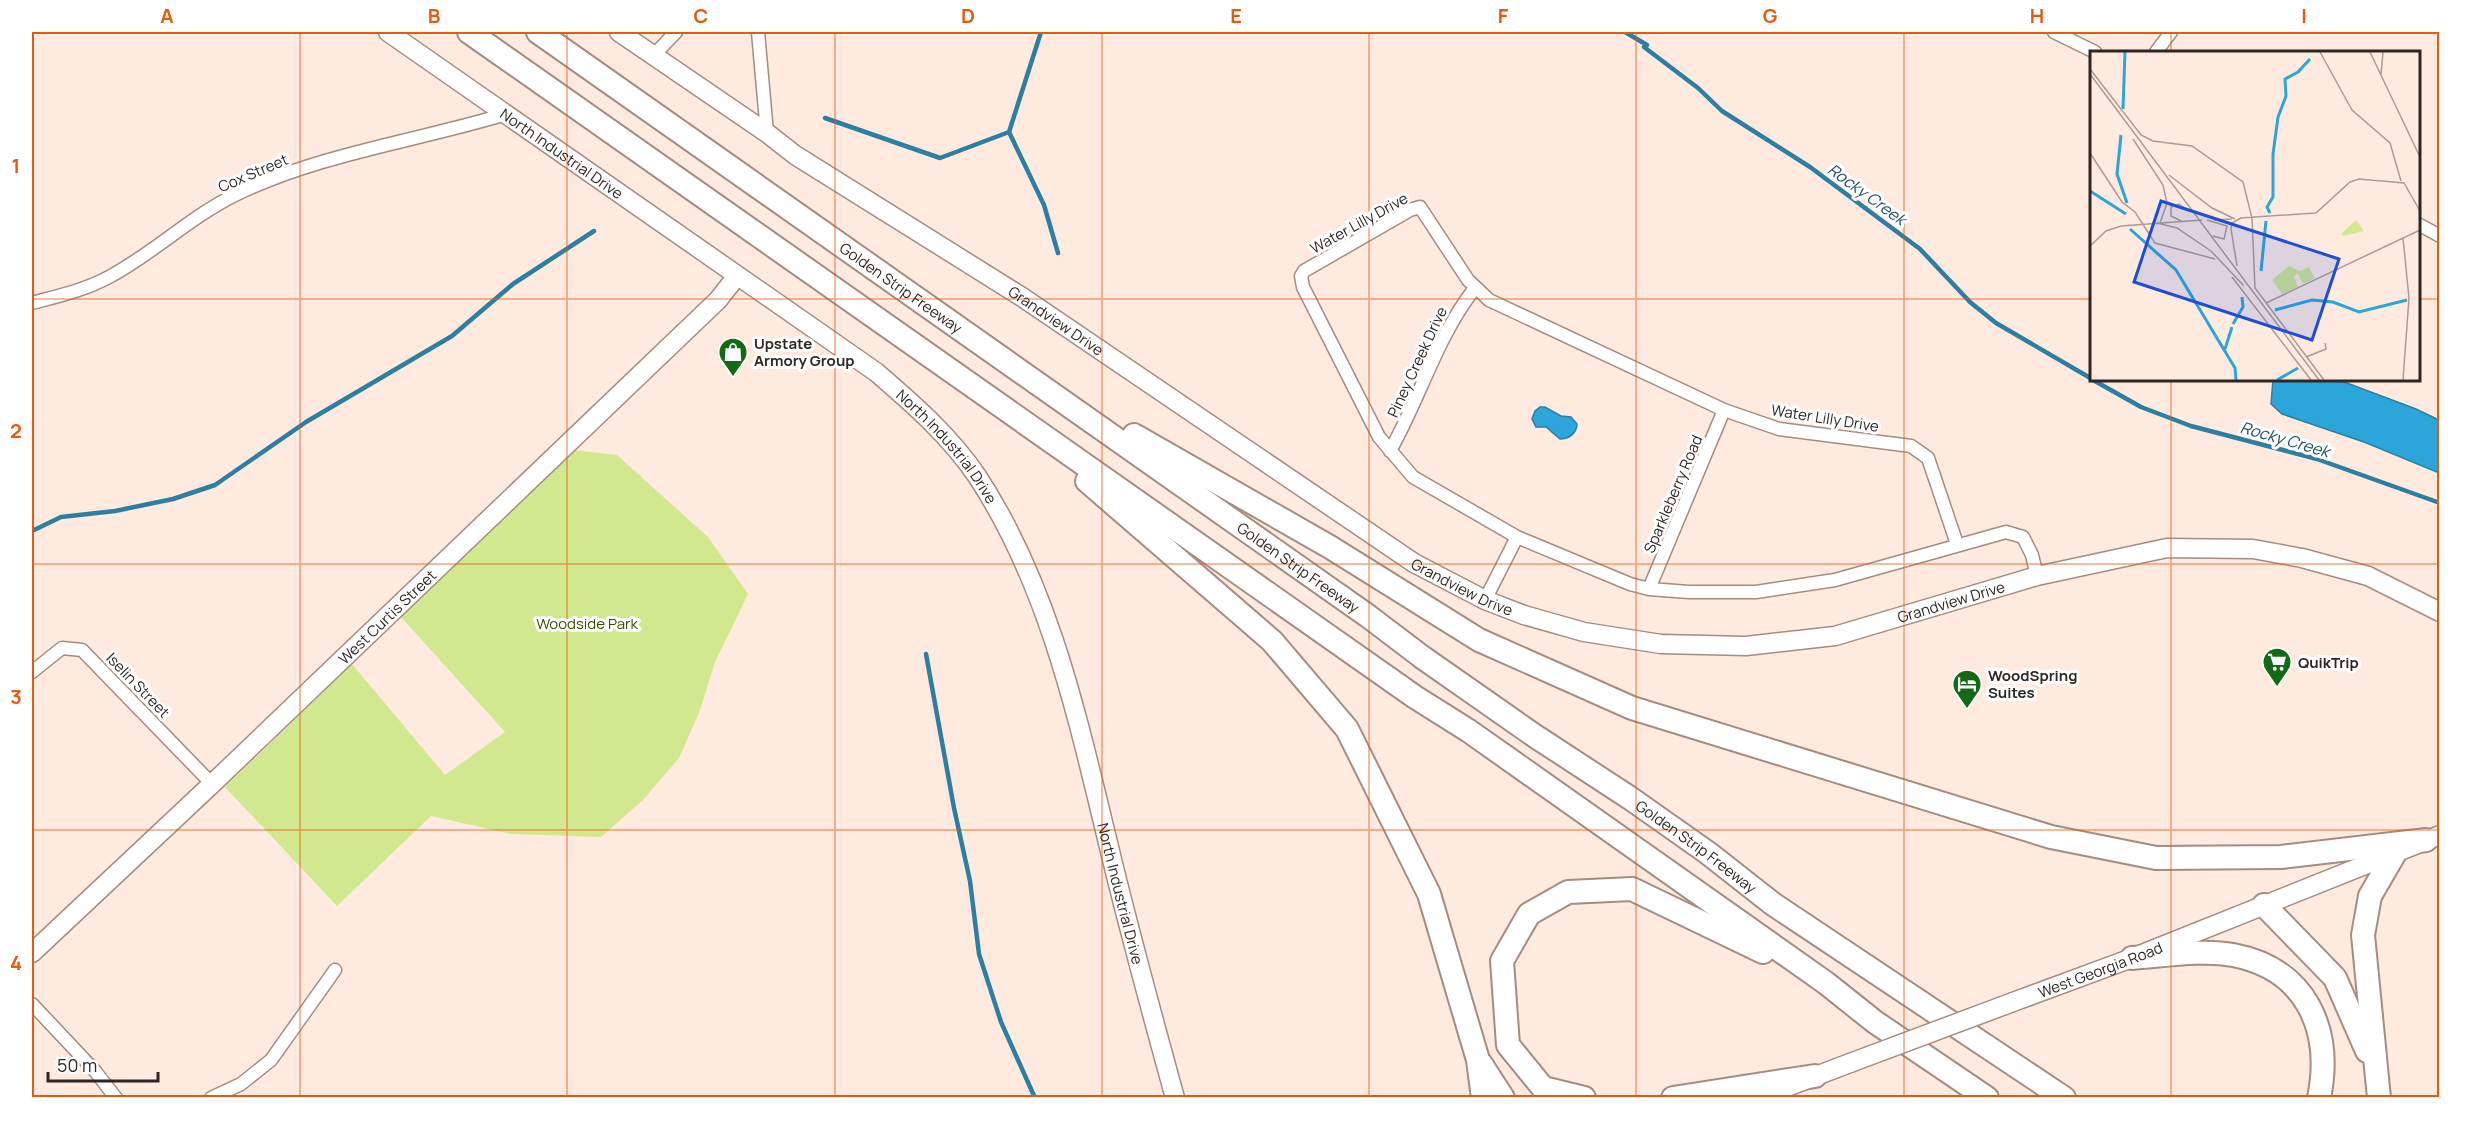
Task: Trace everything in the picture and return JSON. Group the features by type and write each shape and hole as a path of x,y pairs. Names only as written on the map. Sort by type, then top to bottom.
{"highway":[{"path":"469,32 1826,983 1875,1022 1987,1098"},
{"name":"Golden Strip Freeway","path":"538,32 1506,716 1708,853 1773,904 2064,1098"},
{"path":"1017,369 1330,547 1479,640 1632,708 2051,837 2156,858 2281,857 2433,838"},
{"path":"1003,407 1272,641 1347,729 1429,894 1478,1060 1482,1098"},
{"path":"2379,1098 2363,935 2370,896 2395,853"},
{"path":"1584,1098 1543,1088 1508,1045 1502,961 1529,914 1568,892 1632,889 1826,983"},
{"path":"2264,905 2335,978 2375,1069"},
{"path":"2132,958 2231,954 2260,962 2284,976 2308,1003 2319,1029 2323,1048 2323,1075 2319,1098"},
{"path":"1478,1060 1503,1098"},
{"path":"1673,1098 1815,1076"}],"street":[{"name":"North Industrial Drive","path":"388,32 876,372 929,418 976,475 1020,551 1064,669 1125,912 1175,1098"},
{"name":"Grandview Drive","path":"619,32 730,110 767,133 795,155 1022,297 1414,563 1485,600 1524,615 1584,632 1661,644 1746,646 1835,636 2037,576 2167,548 2253,549 2302,558 2368,576 2439,612"},
{"path":"654,55 676,32"},
{"path":"758,32 767,133"},
{"path":"2054,32 2094,51"},
{"path":"2157,51 2171,32"},
{"name":"Cox Street","path":"32,303 89,286 110,276 195,217 235,195 286,174 506,114"},
{"name":"Water Lilly Drive","path":"1957,544 1928,458 1911,446 1779,429 1724,410 1489,300 1475,288 1420,207 1410,210 1304,271 1301,276 1303,287 1379,437 1413,477 1517,537 1630,584 1649,589 1689,592 1756,592 1834,580 2006,532 2023,537 2032,555 2037,576"},
{"path":"2420,225 2439,236"},
{"name":"West Curtis Street","path":"32,953 718,300 736,276"},
{"name":"Piney Creek Drive","path":"1389,451 1406,423 1457,311 1475,288"},
{"name":"Sparkleberry Road","path":"1649,589 1724,410"},
{"path":"1485,600 1517,537"},
{"name":"Iselin Street","path":"32,672 62,648 82,650 212,784"},
{"name":"West Georgia Road","path":"1758,1098 2132,958 2433,838"},
{"path":"211,1098 242,1084 272,1060 335,970"},
{"path":"32,1004 95,1071 116,1098"}],"green space":[{"name":"Woodside Park","path":"573,450 617,455 708,537 748,594 715,662 699,713 679,758 643,800 601,837 511,834 431,816 337,906 225,787 352,664 445,775 505,732 400,616"}],"water":[{"path":"2273,381 2342,381 2416,409 2439,420 2439,473 2364,442 2282,414 2271,404"},
{"path":"1540,407 1545,407 1561,416 1571,417 1577,424 1574,433 1560,439 1546,427 1536,427 1532,419 1535,411"}],"waterway":[{"path":"1041,32 1009,132 1044,205 1058,253"},
{"name":"Rocky Creek","path":"1625,32 1647,45 1644,47 1698,88 1722,111 1810,167 1920,249 1970,302 1996,323 2090,378"},
{"path":"825,118 940,158 1009,132"},
{"path":"32,531 61,517 115,511 173,499 215,485 306,422 452,336 513,284 594,231"},
{"name":"Rocky Creek","path":"2095,381 2141,407 2191,426 2317,459 2440,503"},
{"path":"926,654 954,808 970,881 979,954 1001,1022 1035,1098"}],"place":[{"name":"Upstate Armory Group","path":"733,378"},
{"name":"QuikTrip","path":"2277,688"},
{"name":"WoodSpring Suites","path":"1967,710"}]}
